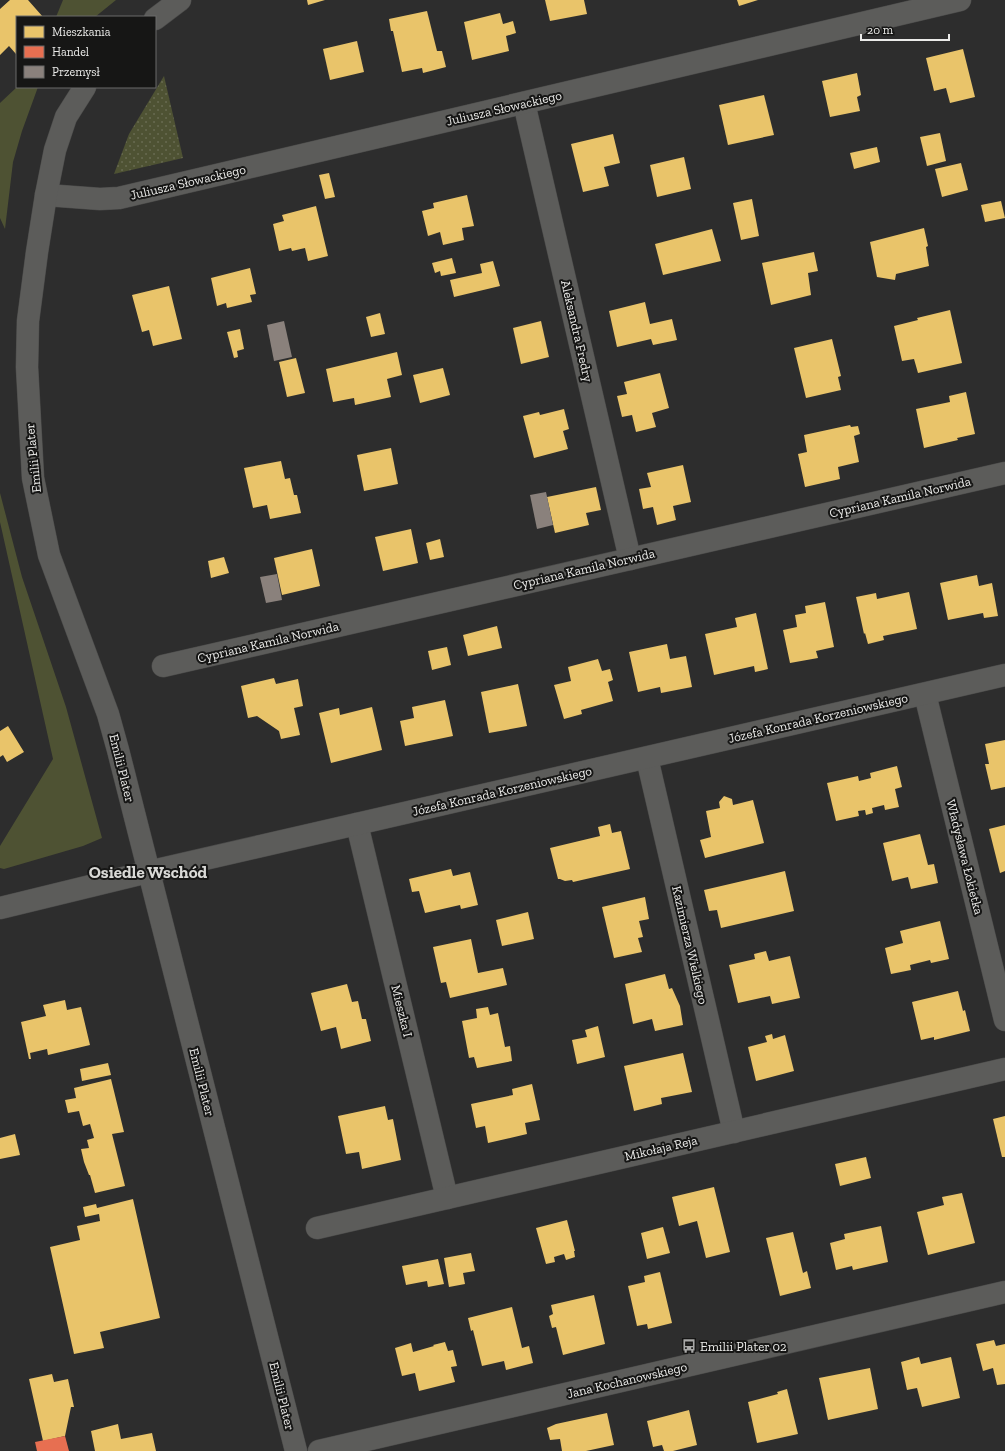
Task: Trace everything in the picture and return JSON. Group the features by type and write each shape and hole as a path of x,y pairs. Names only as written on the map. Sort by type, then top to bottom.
{"street":[{"path":"156,18 180,0"},
{"name":"Juliusza Słowackiego","path":"46,195 100,200 119,198 960,0"},
{"name":"Emilii Plater","path":"84,88 66,118 55,150 46,195 28,321 26,368 33,478 49,555 108,714 296,1451"},
{"name":"Aleksandra Fredry","path":"524,103 630,559"},
{"name":"Cypriana Kamila Norwida","path":"163,666 1005,473"},
{"name":"Józefa Konrada Korzeniowskiego","path":"0,908 148,872 1005,675"},
{"name":"Władysława Łokietka","path":"925,694 1005,1020"},
{"name":"Kazimierza Wielkiego","path":"647,758 734,1132"},
{"name":"Mieszka I","path":"357,824 447,1198"},
{"name":"Mikołaja Reja","path":"317,1228 1005,1069"},
{"name":"Jana Kochanowskiego","path":"319,1451 1005,1292"}],"green space":[{"path":"63,0 116,0 96,16 56,16"},
{"path":"164,76 183,158 114,174 129,134"},
{"path":"16,88 38,88 22,131 13,162 5,229 0,218 0,103"},
{"path":"0,493 22,577 66,707 102,838 83,846 4,869 0,868 0,846 53,759 0,522"}],"building: Mieszkania":[{"path":"10,0 28,0 42,16 16,16 16,54 9,46 0,55 0,9"},
{"path":"307,0 325,0 308,5"},
{"path":"545,0 584,0 587,14 550,21"},
{"path":"737,0 758,0 739,6"},
{"path":"427,11 437,51 442,51 446,67 423,73 422,68 402,72 389,19"},
{"path":"500,13 503,24 513,21 516,33 506,36 509,51 472,60 464,22"},
{"path":"357,41 364,72 330,80 323,49"},
{"path":"963,49 975,97 950,103 946,88 934,91 926,58"},
{"path":"857,73 861,95 857,97 860,111 830,117 822,81"},
{"path":"764,95 774,135 728,145 719,105"},
{"path":"940,133 946,161 927,166 920,137"},
{"path":"613,134 620,163 604,167 609,186 583,192 571,144"},
{"path":"877,147 880,162 854,169 850,153"},
{"path":"684,157 691,189 657,197 650,165"},
{"path":"961,163 968,190 942,197 935,169"},
{"path":"329,173 335,197 325,199 319,175"},
{"path":"467,195 474,226 462,228 464,240 443,245 440,232 428,236 422,211 434,208 433,203"},
{"path":"752,199 759,236 741,240 733,203"},
{"path":"1001,201 1005,218 985,222 981,205"},
{"path":"316,206 328,256 308,261 305,248 292,251 291,248 279,251 273,224 284,221 282,215"},
{"path":"924,228 928,246 926,247 929,266 896,274 895,280 877,277 870,242"},
{"path":"712,229 721,261 663,275 655,244"},
{"path":"814,252 818,271 808,273 811,295 771,305 762,263"},
{"path":"452,258 456,273 441,276 440,271 435,273 432,263"},
{"path":"493,261 500,286 454,297 450,280 482,273 480,264"},
{"path":"250,268 256,294 250,295 252,302 227,308 226,303 217,306 211,278"},
{"path":"169,286 182,339 153,346 149,330 142,332 132,295"},
{"path":"645,302 650,324 672,319 677,340 653,345 651,339 617,347 609,311"},
{"path":"950,310 962,363 918,373 914,359 902,361 894,326 918,320 917,318"},
{"path":"380,313 385,334 371,337 366,317"},
{"path":"541,321 549,357 521,364 513,328"},
{"path":"240,329 244,349 237,351 238,357 234,358 227,332"},
{"path":"832,339 841,376 838,377 841,390 806,398 794,348"},
{"path":"397,352 402,375 387,379 391,397 355,405 354,398 333,402 326,369"},
{"path":"296,358 305,393 287,397 279,362"},
{"path":"443,368 450,395 420,403 413,375"},
{"path":"660,373 669,408 652,413 656,427 636,432 632,415 622,417 617,396 627,394 624,382"},
{"path":"966,392 975,434 957,438 958,440 924,448 916,409 950,402 949,396"},
{"path":"564,409 569,429 563,431 568,449 534,458 523,416 539,412 540,415"},
{"path":"850,425 851,427 858,426 860,434 854,436 859,462 838,467 840,479 805,487 798,454 807,452 804,435"},
{"path":"391,448 398,484 364,491 357,455"},
{"path":"281,461 285,479 290,478 294,495 297,495 301,513 270,519 267,505 253,508 244,468"},
{"path":"683,465 691,502 673,506 676,520 657,525 653,507 643,509 639,489 651,487 647,473"},
{"path":"596,487 601,510 586,513 589,525 555,533 547,497"},
{"path":"411,529 418,563 383,571 375,537"},
{"path":"440,539 444,557 430,560 426,543"},
{"path":"312,549 320,586 282,595 274,558"},
{"path":"224,557 229,573 211,578 208,561"},
{"path":"977,575 979,586 992,583 998,616 984,618 983,613 948,620 940,583"},
{"path":"909,592 917,629 883,636 884,640 868,644 865,633 864,634 856,597 876,593 877,599"},
{"path":"825,602 834,647 816,651 818,658 790,663 783,630 797,627 795,615 806,613 805,606"},
{"path":"756,613 768,669 755,672 754,666 714,675 705,634 737,627 735,618"},
{"path":"497,626 502,648 468,656 463,635"},
{"path":"667,644 670,659 686,656 692,687 661,693 660,687 638,692 629,652"},
{"path":"447,647 451,665 432,670 428,651"},
{"path":"598,659 602,671 610,669 613,680 608,682 613,701 581,710 582,714 564,719 554,685 571,681 568,667"},
{"path":"274,678 276,684 298,679 303,706 294,708 300,735 281,739 279,731 257,716 248,718 241,686"},
{"path":"518,684 527,726 489,733 481,692"},
{"path":"445,700 453,736 405,746 400,721 414,718 412,707"},
{"path":"372,707 382,750 331,763 319,713 339,708 340,715"},
{"path":"8,726 24,752 7,762 3,755 0,757 0,731"},
{"path":"1005,740 1005,787 991,790 985,764 989,764 985,744"},
{"path":"897,766 902,787 895,789 899,807 885,810 884,805 872,808 873,813 866,815 865,810 858,811 859,816 836,821 827,783 858,776 859,781 871,778 870,773"},
{"path":"724,796 732,799 733,805 753,800 764,843 705,858 700,840 711,837 706,811 720,808 719,802"},
{"path":"610,824 612,833 621,831 630,869 573,882 572,880 565,881 558,879 550,848 600,836 598,827"},
{"path":"1005,825 1005,871 1000,873 989,829"},
{"path":"920,834 928,865 934,864 938,883 911,889 908,877 892,881 883,843"},
{"path":"451,869 453,876 470,872 478,905 461,909 460,905 425,913 419,891 412,892 409,879"},
{"path":"785,871 794,911 721,928 717,910 709,911 704,890"},
{"path":"645,897 649,919 639,921 643,937 638,938 642,952 614,958 602,907"},
{"path":"528,912 534,939 502,946 496,920"},
{"path":"940,921 949,959 931,963 930,960 910,965 911,970 891,974 885,948 903,943 900,931"},
{"path":"471,939 478,973 503,968 507,985 450,998 446,982 441,983 433,947"},
{"path":"766,951 769,961 790,956 800,998 772,1004 770,996 738,1003 729,965 755,959 754,954"},
{"path":"665,974 669,989 672,988 680,1006 683,1025 655,1031 652,1019 633,1024 625,984"},
{"path":"347,984 352,1002 358,1001 362,1019 366,1019 371,1041 341,1049 336,1027 321,1031 311,993"},
{"path":"958,991 963,1011 965,1010 970,1031 934,1040 934,1037 921,1040 912,1002"},
{"path":"65,1000 67,1010 81,1007 90,1045 48,1055 47,1049 30,1053 31,1059 29,1059 21,1022 46,1016 43,1005"},
{"path":"488,1007 490,1015 498,1013 505,1047 510,1046 512,1061 477,1068 474,1057 469,1058 462,1021 477,1018 476,1009"},
{"path":"598,1026 605,1057 577,1064 572,1040 587,1037 585,1030"},
{"path":"772,1034 773,1039 785,1035 794,1071 756,1081 748,1047 767,1042 765,1036"},
{"path":"683,1053 692,1092 661,1098 662,1104 634,1111 624,1066"},
{"path":"108,1063 111,1075 82,1081 80,1069"},
{"path":"111,1079 124,1132 112,1134 125,1186 95,1193 81,1149 89,1148 87,1140 94,1138 90,1124 83,1126 79,1111 68,1113 65,1100 76,1098 74,1088"},
{"path":"532,1084 540,1120 525,1123 527,1134 488,1143 485,1126 476,1128 471,1104 513,1095 512,1089"},
{"path":"385,1106 388,1120 393,1119 401,1160 362,1169 359,1152 346,1154 338,1116"},
{"path":"1005,1116 1005,1157 1002,1157 993,1119"},
{"path":"15,1134 20,1155 0,1159 0,1138"},
{"path":"866,1157 871,1178 840,1186 835,1164"},
{"path":"714,1187 730,1252 706,1258 697,1221 679,1226 672,1197"},
{"path":"962,1193 975,1243 928,1255 917,1212 944,1205 942,1197"},
{"path":"133,1199 160,1318 100,1332 104,1348 74,1354 50,1247 80,1240 77,1226 100,1221 99,1214 85,1217 83,1207 96,1204 97,1208"},
{"path":"567,1220 575,1251 575,1257 566,1260 564,1254 554,1257 555,1262 546,1264 536,1228"},
{"path":"881,1226 888,1262 853,1270 852,1266 836,1270 830,1243 845,1239 844,1234"},
{"path":"663,1227 670,1253 647,1259 641,1233"},
{"path":"793,1232 803,1273 807,1271 811,1288 780,1296 766,1238"},
{"path":"471,1253 475,1271 463,1273 465,1284 449,1287 444,1258"},
{"path":"438,1259 444,1284 428,1287 427,1281 406,1285 402,1266"},
{"path":"660,1272 672,1323 648,1329 647,1324 637,1326 628,1286 645,1282 644,1276"},
{"path":"594,1295 605,1344 563,1355 556,1327 552,1328 549,1316 553,1314 551,1305"},
{"path":"512,1307 522,1348 529,1346 533,1363 506,1370 504,1361 482,1366 473,1330 471,1331 468,1318"},
{"path":"994,1340 996,1346 1005,1344 1005,1384 997,1385 993,1368 983,1371 976,1344"},
{"path":"445,1342 448,1351 453,1350 457,1366 451,1367 455,1382 419,1391 415,1373 402,1376 395,1348 411,1343 413,1352"},
{"path":"919,1357 921,1364 951,1357 960,1398 922,1407 917,1388 907,1390 901,1362"},
{"path":"870,1368 878,1409 828,1420 819,1378"},
{"path":"52,1374 54,1382 68,1379 74,1407 71,1407 65,1436 43,1441 29,1379"},
{"path":"787,1389 798,1434 757,1443 748,1402 778,1394 777,1392"},
{"path":"689,1410 697,1445 673,1451 664,1451 662,1445 653,1447 647,1421"},
{"path":"607,1413 614,1445 586,1451 562,1451 560,1439 550,1440 547,1428 556,1424"},
{"path":"118,1424 121,1439 152,1433 156,1451 95,1451 91,1431"}],"building: Handel":[{"path":"65,1436 69,1451 37,1451 35,1442"}],"building: Przemysł":[{"path":"284,321 292,357 274,361 267,325"},
{"path":"546,492 553,525 537,529 530,495"},
{"path":"277,574 282,600 266,603 260,577"}],"place":[{"name":"Emilii Plater 02","path":"689,1346"}],"district":[{"name":"Osiedle Wschód","path":"148,872"}]}
